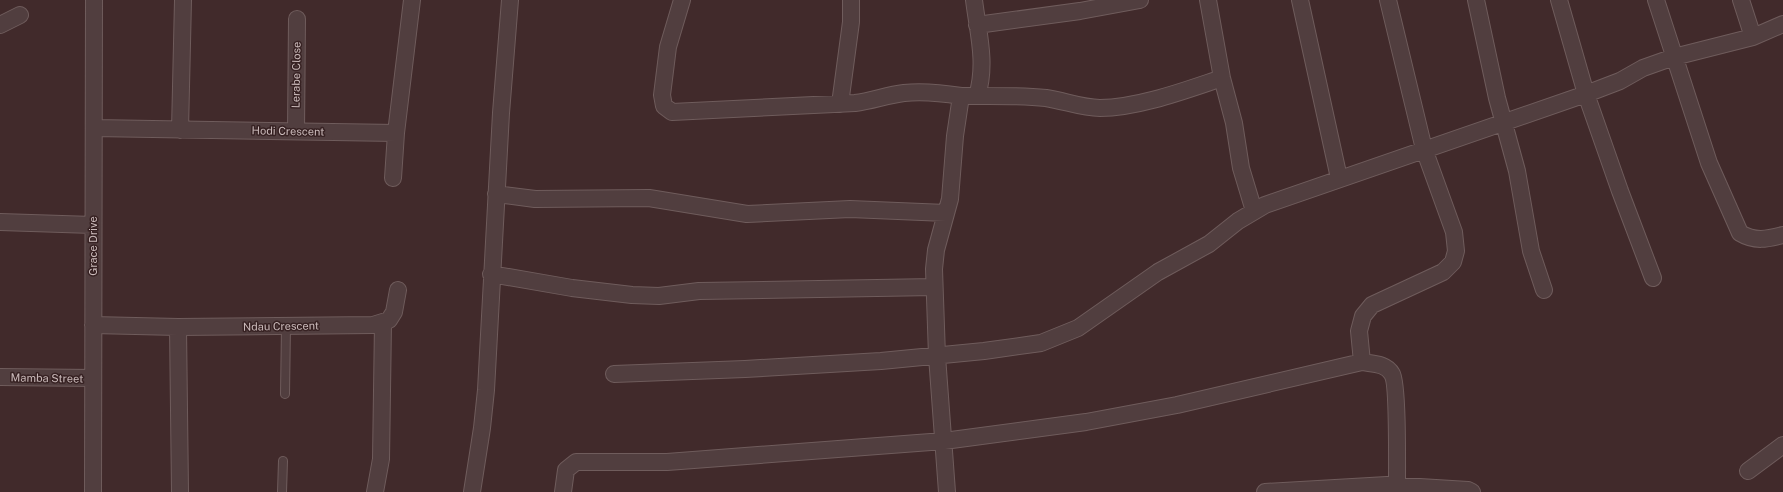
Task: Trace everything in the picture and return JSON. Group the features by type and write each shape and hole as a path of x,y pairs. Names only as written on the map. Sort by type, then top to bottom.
{"street":[{"name":"Grace Drive","path":"93,492 94,0"},
{"path":"180,130 183,0"},
{"path":"393,178 396,133 412,0"},
{"path":"472,492 483,421 496,194 510,0"},
{"path":"682,0 668,47 662,94 664,106 672,112 869,102 905,93 937,93 961,96 1027,96 1088,107 1113,108 1162,96 1222,78"},
{"path":"840,104 851,22 851,0"},
{"path":"974,0 983,64 982,80 977,96"},
{"path":"977,25 1080,11 1140,0"},
{"path":"1208,0 1222,78 1234,123 1241,168 1254,211"},
{"path":"1300,0 1339,178"},
{"path":"1362,362 1359,331 1363,316 1372,305 1443,272 1453,262 1456,251 1454,232 1424,149 1388,0"},
{"path":"1476,0 1497,98 1517,171 1531,251 1544,290"},
{"path":"1559,0 1586,94 1620,191 1653,278"},
{"path":"1656,0 1709,163 1740,233 1748,238 1762,240 1783,235"},
{"path":"1741,0 1753,37"},
{"path":"0,25 20,15"},
{"name":"Lerabe Close","path":"296,131 297,19"},
{"path":"614,374 745,369 937,356 1042,343 1078,328 1158,272 1209,244 1254,211 1266,205 1339,178 1586,94 1620,80 1643,68 1674,57 1753,37 1783,24"},
{"path":"947,492 937,356 934,287 936,250 950,199 955,136 961,96"},
{"name":"Hodi Crescent","path":"94,128 396,133"},
{"path":"496,194 535,199 649,198 747,214 850,209 946,213"},
{"path":"0,222 93,225"},
{"path":"491,274 572,288 632,295 659,296 699,291 934,287"},
{"path":"375,492 381,459 383,323 389,320 394,312 398,290"},
{"name":"Ndau Crescent","path":"93,325 178,327 373,325 383,323"},
{"path":"178,327 180,492"},
{"path":"563,492 566,470 576,462 667,462 944,441 1086,422 1177,405 1362,362 1384,366 1393,374 1395,391 1397,486"},
{"name":"Mamba Street","path":"0,377 93,378"},
{"path":"1748,471 1783,444"},
{"path":"1265,492 1397,486 1468,490 1472,492"}],"lane":[{"path":"284,394 286,326"},
{"path":"282,492 283,461"}]}
